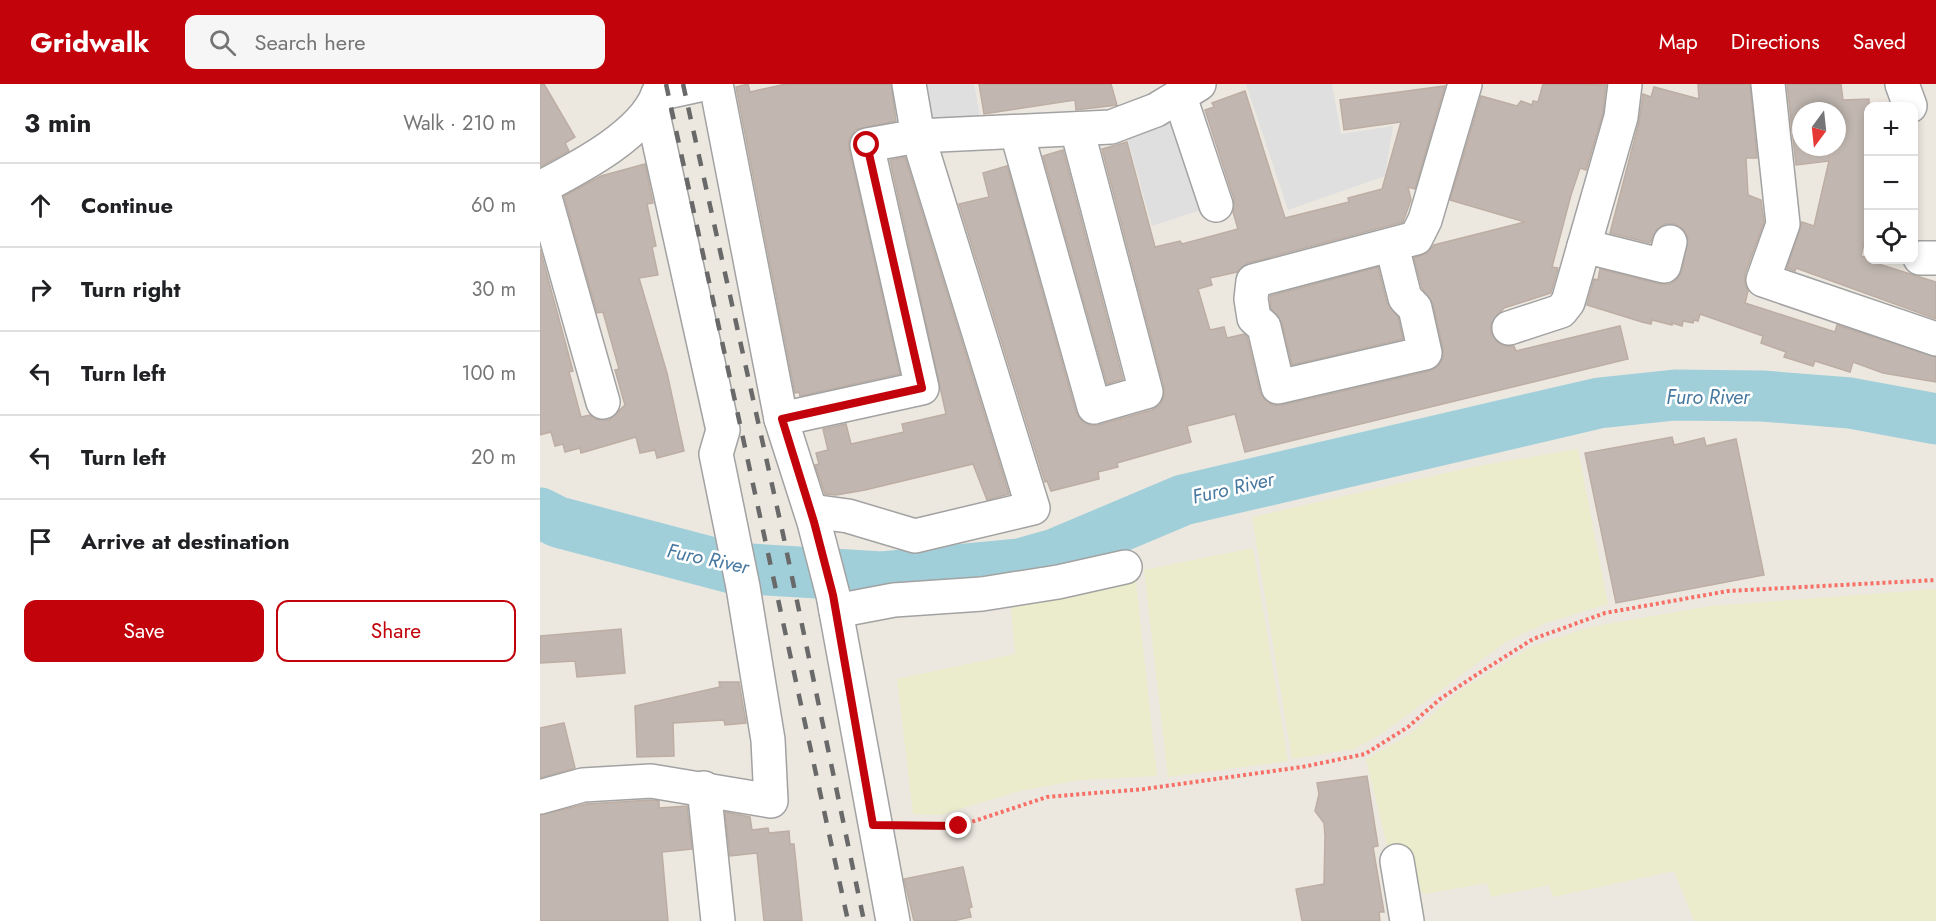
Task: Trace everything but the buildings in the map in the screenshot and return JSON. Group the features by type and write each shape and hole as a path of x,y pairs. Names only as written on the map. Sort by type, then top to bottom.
{"street":[{"path":"603,402 541,188 593,159 653,96 704,84"},
{"path":"716,84 782,419 813,517 834,603 873,825 893,921"},
{"path":"813,517 848,516 915,536 1033,508 918,136 909,84"},
{"path":"1392,246 1405,298 1415,308 1425,353 1278,387 1264,327 1254,318 1251,299 1253,280 1416,238 1425,220 1465,84"},
{"path":"1509,328 1561,311 1568,302 1621,117 1625,84"},
{"path":"1768,84 1783,224 1763,280 1936,339"},
{"path":"1902,84 1909,102"},
{"path":"782,419 922,388 867,145 918,136 1111,127 1156,110 1190,90 1216,205"},
{"path":"540,797 583,785 651,781 704,788 771,801 768,740 743,587 716,454 723,430 653,96"},
{"path":"1017,133 1094,407 1146,392 1077,129"},
{"path":"1584,246 1664,266 1670,242"},
{"path":"834,603 982,594 1125,567"},
{"path":"704,788 718,921"},
{"path":"1397,861 1407,921"}],"path":[{"path":"873,825 959,826 1047,797 1144,789 1302,767 1365,754 1408,727 1467,681 1533,639 1605,613 1728,591 1936,580"}],"green space":[{"path":"1578,449 1608,604 1546,623 1506,642 1380,735 1354,749 1292,759 1252,517 1472,467"},
{"path":"1253,548 1288,761 1168,777 1144,570"},
{"path":"1135,572 1157,776 1080,780 1020,791 940,815 913,814 897,679 1015,654 1010,600"},
{"path":"1936,589 1936,921 1694,921 1674,871 1553,897 1549,885 1491,897 1487,883 1425,894 1410,887 1389,854 1366,759 1410,734 1459,691 1533,646 1590,627 1710,606"}],"shaded area":[{"path":"920,84 974,84 982,126 926,123"},
{"path":"1246,84 1332,84 1341,134 1393,126 1385,176 1288,210"},
{"path":"1165,117 1177,121 1207,208 1152,226 1126,133"}],"waterway":[{"name":"Furo River","path":"540,513 558,522 732,568 882,577 1020,564 1055,554 1183,500 1599,403 1675,395 1762,396 1850,403 1936,419"}],"railway":[{"path":"666,84 848,921"},
{"path":"683,84 783,534 864,921"}],"route":[{"path":"867,145 922,388 782,419 814,522 833,595 873,825 959,826"}]}
